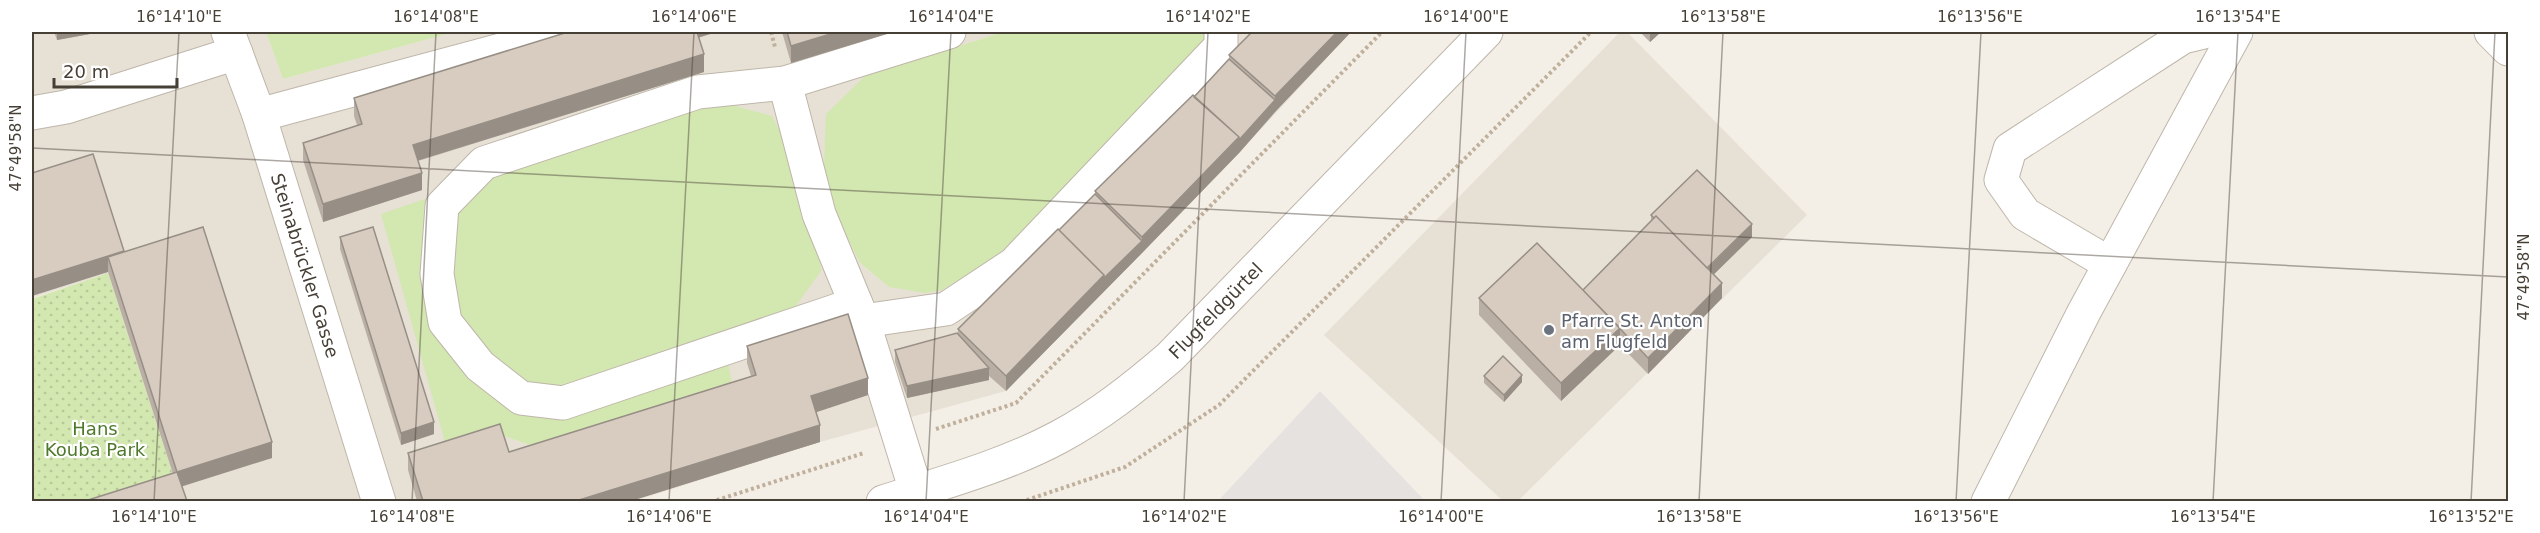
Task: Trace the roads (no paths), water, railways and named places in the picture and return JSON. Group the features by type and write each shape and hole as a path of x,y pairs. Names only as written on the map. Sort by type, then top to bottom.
{"street":[{"path":"259,115 567,32"},
{"path":"949,32 784,83 698,92 484,163 442,206 437,274 445,322 480,366 521,398 563,403 860,312 946,309 1014,264 1221,46 1221,32"},
{"name":"Flugfeldgürtel","path":"883,501 977,472 1059,438 1118,402 1170,357 1486,32"},
{"path":"2110,264 2025,214 2001,180 2010,149 2183,37 2204,32"},
{"path":"1988,501 2110,264 2236,32"},
{"path":"2491,32 2508,49"},
{"path":"32,113 66,107 232,42"},
{"name":"Steinabrückler Gasse","path":"232,42 259,115 379,501"},
{"path":"784,83 819,214 860,312 916,491"}],"place":[{"name":"Pfarre St. Anton am Flugfeld","path":"1549,330"}],"park label":[{"name":"Hans Kouba Park","path":"95,438"}]}
